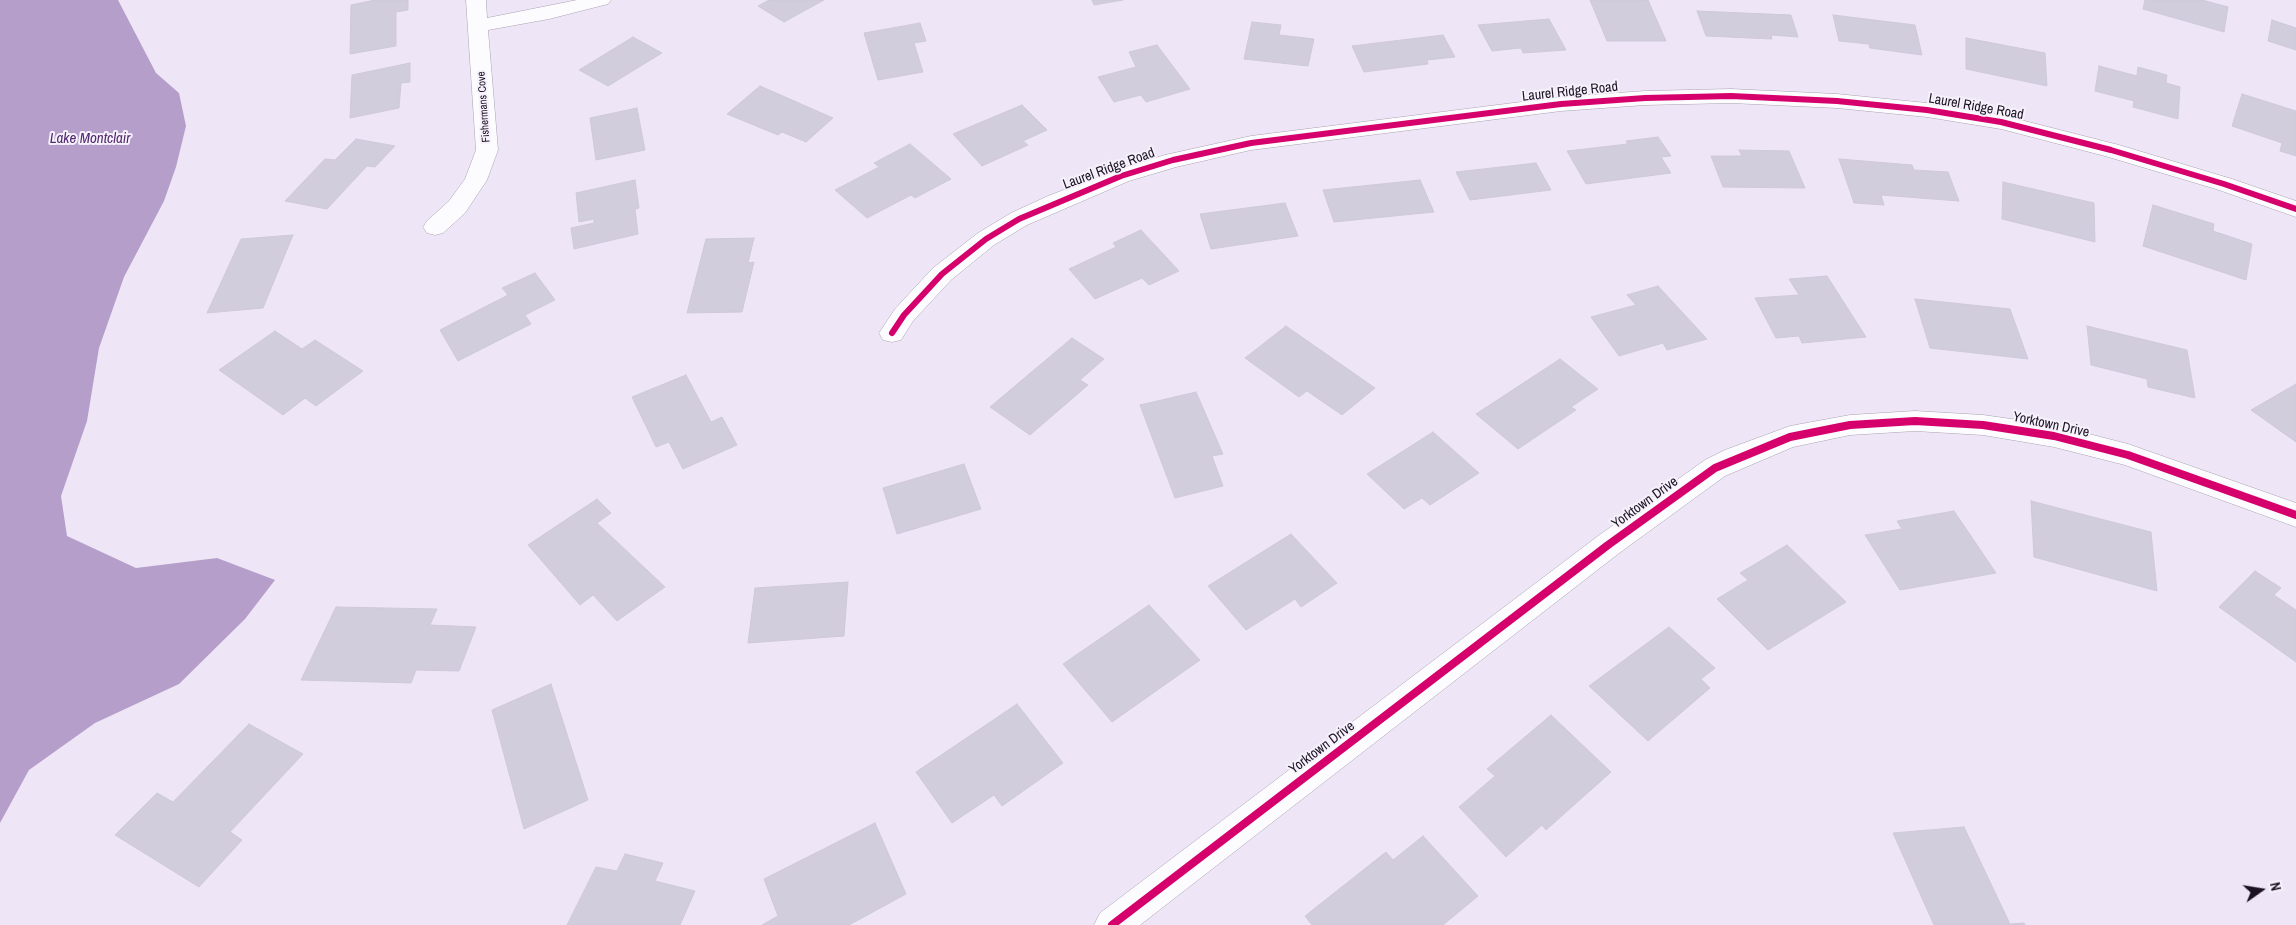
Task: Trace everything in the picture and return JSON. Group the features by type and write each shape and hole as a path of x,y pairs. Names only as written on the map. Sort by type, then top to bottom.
{"street":[{"name":"Fishermans Cove","path":"435,227 457,206 476,180 487,150 476,0"},
{"path":"478,26 549,13 601,0"},
{"name":"Laurel Ridge Road","path":"892,333 904,315 942,274 986,239 1019,219 1121,176 1173,160 1251,143 1561,104 1645,98 1731,96 1837,101 1927,110 2001,122 2111,150 2224,184 2296,209"},
{"name":"Yorktown Drive","path":"1112,925 1654,512 1715,468 1735,458 1790,438 1850,425 1915,421 1983,425 2054,436 2128,455 2296,515"}],"water":[{"name":"Lake Montclair","path":"0,0 118,0 156,73 179,93 186,126 176,167 164,201 124,277 99,348 87,421 61,496 67,536 136,568 217,558 275,580 245,619 179,684 95,723 29,770 0,823"}],"building":[{"path":"375,0 408,0 408,10 396,12 396,46 350,54 351,5"},
{"path":"769,0 824,0 784,22 758,6"},
{"path":"1092,0 1123,0 1094,5"},
{"path":"1590,0 1648,0 1666,41 1607,41"},
{"path":"2145,0 2202,0 2228,7 2224,32 2143,9"},
{"path":"1697,11 1791,15 1798,37 1771,35 1772,39 1706,36"},
{"path":"1833,15 1915,25 1922,55 1870,48 1869,44 1839,41"},
{"path":"1549,19 1566,50 1523,53 1521,48 1492,51 1478,25"},
{"path":"2272,20 2296,28 2296,50 2268,41"},
{"path":"1252,22 1281,25 1279,35 1314,39 1308,66 1244,59"},
{"path":"920,23 926,41 914,43 923,72 878,80 864,33"},
{"path":"1443,35 1455,57 1427,60 1428,64 1364,72 1352,46"},
{"path":"633,37 662,53 608,86 579,70"},
{"path":"1966,38 2045,53 2047,86 1966,69"},
{"path":"1157,45 1190,89 1146,102 1141,95 1114,102 1098,77 1136,67 1129,52"},
{"path":"410,63 410,82 401,83 399,108 350,118 352,75"},
{"path":"2099,66 2137,76 2138,67 2167,75 2166,83 2180,87 2178,119 2133,107 2134,101 2095,91"},
{"path":"760,86 833,118 806,142 782,132 778,135 727,114"},
{"path":"2242,94 2296,111 2296,156 2280,151 2282,143 2232,126"},
{"path":"1022,105 1047,130 1023,141 1028,145 982,166 953,134"},
{"path":"637,108 645,150 596,160 590,118"},
{"path":"1658,137 1671,156 1661,157 1671,173 1586,184 1567,151 1628,144 1626,141"},
{"path":"356,139 395,146 375,167 367,166 327,209 285,201 325,159 335,160"},
{"path":"910,144 951,179 915,198 911,195 867,218 835,190 879,167 874,163"},
{"path":"1739,150 1789,151 1805,188 1723,187 1711,156 1742,156"},
{"path":"1839,159 1912,165 1914,170 1948,172 1959,201 1881,195 1884,205 1854,203"},
{"path":"1536,163 1551,190 1470,200 1456,172"},
{"path":"635,180 639,208 635,209 638,234 574,249 571,228 594,223 594,219 579,222 576,193"},
{"path":"1420,180 1434,212 1334,222 1323,190"},
{"path":"2003,182 2094,203 2095,242 2002,219"},
{"path":"1285,203 1298,236 1211,249 1200,214"},
{"path":"2153,205 2214,224 2213,231 2252,244 2246,280 2143,246"},
{"path":"1141,230 1179,271 1149,285 1142,278 1095,299 1069,269 1116,247 1113,243"},
{"path":"293,235 263,308 207,313 241,239"},
{"path":"754,238 748,263 754,262 742,312 687,313 706,239"},
{"path":"535,273 555,300 525,315 531,324 458,361 440,330 508,295 502,288"},
{"path":"1827,276 1866,337 1802,343 1799,336 1776,338 1755,298 1799,295 1789,279"},
{"path":"1658,286 1707,339 1667,350 1663,343 1619,356 1591,317 1636,305 1627,295"},
{"path":"1915,299 2010,309 2028,359 1930,348"},
{"path":"1286,326 1375,388 1342,415 1307,391 1299,397 1245,358"},
{"path":"2087,326 2187,350 2195,398 2148,387 2147,379 2091,365"},
{"path":"275,331 302,349 315,340 363,371 316,406 305,398 283,415 219,370"},
{"path":"1072,338 1104,359 1080,380 1088,385 1030,435 990,407"},
{"path":"1560,359 1598,389 1571,407 1576,410 1518,449 1476,414"},
{"path":"686,375 711,422 722,417 737,445 683,469 669,442 656,447 632,397"},
{"path":"2296,384 2296,442 2251,410"},
{"path":"1196,392 1223,454 1212,456 1223,486 1175,498 1140,405"},
{"path":"1433,432 1479,473 1430,505 1422,498 1404,509 1367,474"},
{"path":"964,464 981,509 897,534 883,488"},
{"path":"597,499 611,513 597,523 665,587 617,621 593,595 580,605 528,545"},
{"path":"2031,501 2151,532 2157,591 2034,557"},
{"path":"1954,511 1996,573 1900,590 1865,535 1902,529 1897,521"},
{"path":"1291,534 1337,583 1301,607 1295,599 1246,630 1208,586"},
{"path":"1787,545 1846,602 1768,650 1717,599 1748,580 1740,573"},
{"path":"2255,571 2281,588 2274,595 2296,610 2296,662 2219,607"},
{"path":"848,582 844,636 748,643 755,588"},
{"path":"1149,605 1200,660 1112,722 1063,664"},
{"path":"336,607 437,609 430,625 476,627 459,671 416,670 411,683 301,680"},
{"path":"1669,627 1715,668 1701,679 1710,688 1648,741 1589,686"},
{"path":"551,684 588,800 524,829 492,710"},
{"path":"1017,704 1063,763 1002,806 994,795 952,823 916,772"},
{"path":"1551,715 1611,772 1546,830 1542,825 1506,857 1459,807 1495,776 1487,769"},
{"path":"249,724 303,754 230,832 242,840 199,887 115,835 157,793 173,802"},
{"path":"875,823 906,894 849,925 762,925 778,916 764,879"},
{"path":"1964,827 2010,924 2024,923 2025,925 1934,925 1893,833"},
{"path":"1423,836 1478,896 1443,925 1312,925 1305,916 1386,852 1393,860"},
{"path":"625,854 663,863 655,881 695,891 680,925 567,925 596,867 617,871"}],"cycle path":[{"path":"892,333 904,315 942,274 986,239 1019,219 1121,176 1173,160 1251,143 1561,104 1645,98 1731,96 1837,101 1927,110 2001,122 2111,150 2224,184 2296,209"},
{"path":"1112,925 1608,545 1715,468 1735,458 1790,437 1850,425 1915,421 1983,425 2054,436 2128,455 2296,515"}]}
